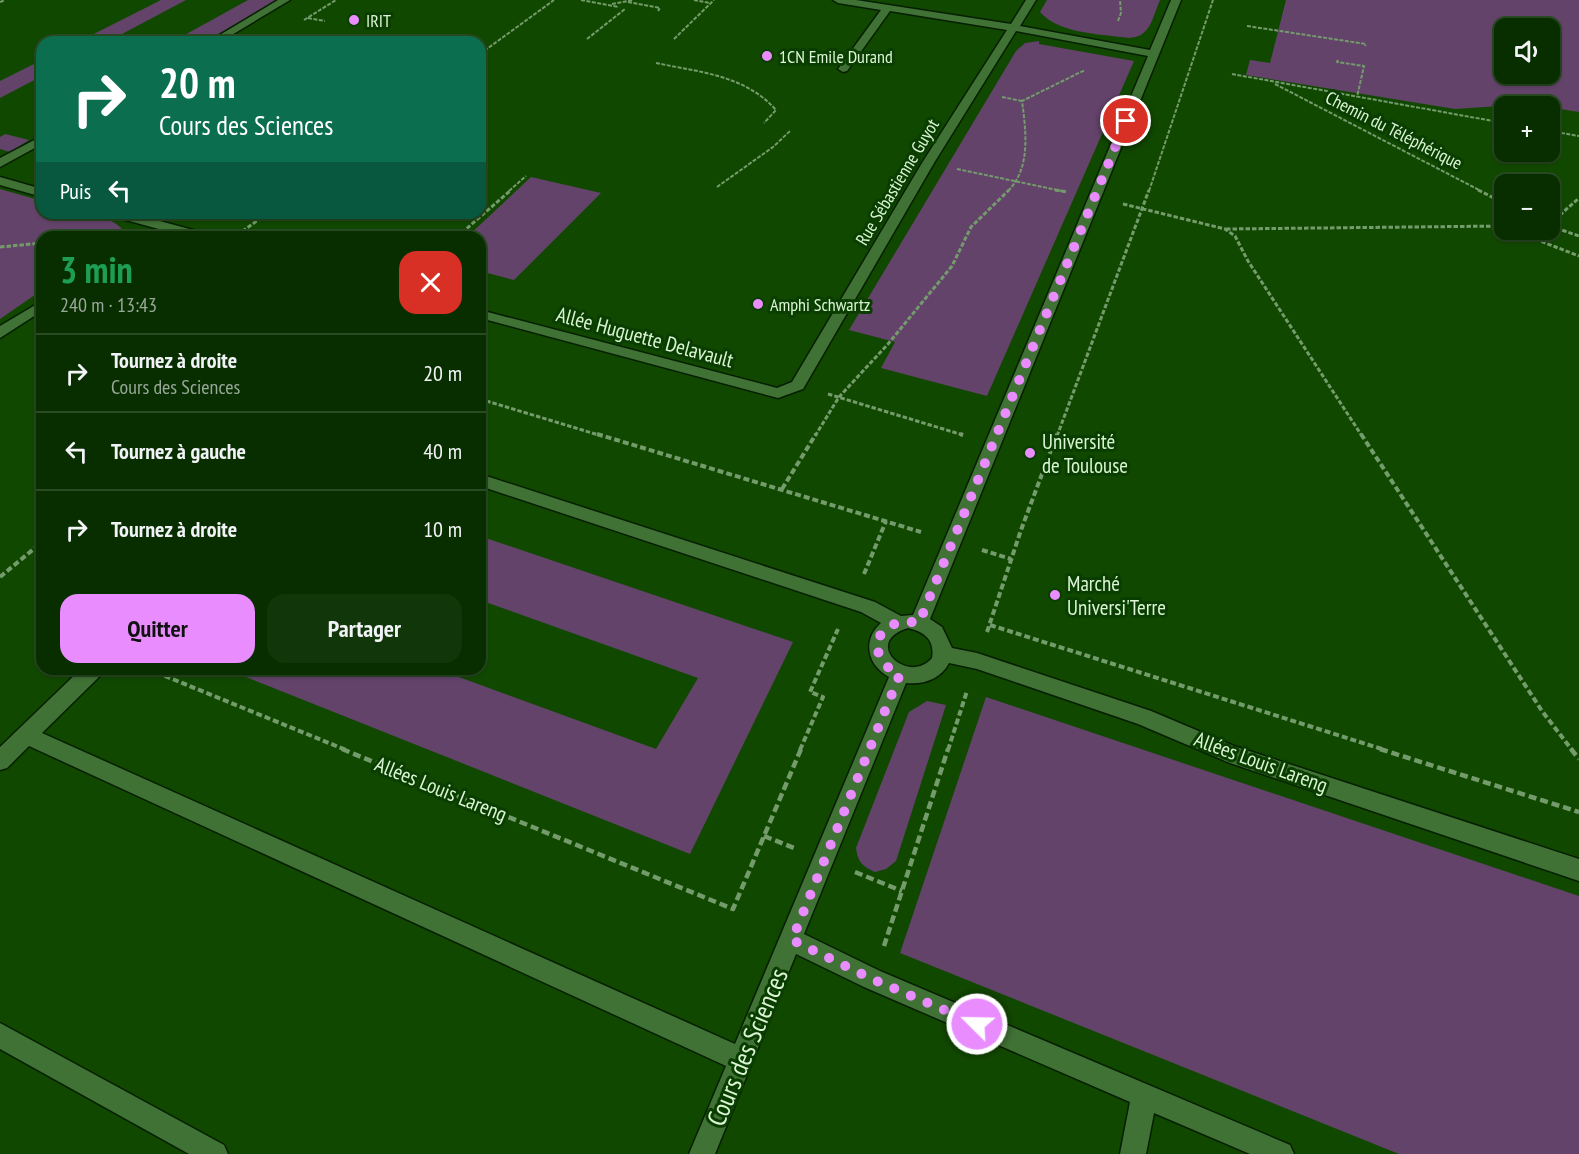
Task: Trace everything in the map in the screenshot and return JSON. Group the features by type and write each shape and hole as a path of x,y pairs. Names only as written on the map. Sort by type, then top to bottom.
{"street":[{"path":"223,36 285,0"},
{"path":"838,0 1015,28 1154,54"},
{"name":"Rue Sébastienne Guyot","path":"798,386 928,163 1031,0"},
{"path":"919,623 1176,0"},
{"path":"843,69 886,9"},
{"path":"0,163 36,142"},
{"path":"0,181 36,191"},
{"path":"138,219 182,231"},
{"path":"151,231 160,225"},
{"path":"0,333 36,309"},
{"name":"Allée Huguette Delavault","path":"486,316 778,393 798,386"},
{"path":"486,482 868,607 898,623"},
{"path":"898,623 919,623 930,628 937,635 942,644 943,654 934,669 925,674 915,676 900,674 886,666 879,658 877,641 888,627 898,623"},
{"name":"Allées Louis Lareng","path":"943,654 977,661 1144,717 1230,754 1579,870"},
{"name":"Cours des Sciences","path":"702,1154 900,674"},
{"path":"0,761 88,675"},
{"path":"26,735 741,1060"},
{"path":"792,940 872,979 1281,1154"},
{"path":"0,1035 215,1154"},
{"path":"1133,1154 1144,1097"}],"path":[{"path":"0,2 5,0"},
{"path":"486,50 554,0"},
{"path":"581,0 619,7"},
{"path":"609,5 633,0"},
{"path":"694,0 711,3"},
{"path":"674,39 714,0"},
{"path":"1213,0 1143,208 1011,559 990,624 1579,812"},
{"path":"628,2 660,8 657,11"},
{"path":"587,39 625,9"},
{"path":"1247,26 1366,44 1365,46"},
{"path":"1338,60 1337,62 1364,66 1357,97"},
{"path":"656,63 738,81 776,110 764,123"},
{"path":"782,489 839,397 888,344 952,266 971,227 1017,182 1027,142 1022,101 1085,69"},
{"name":"Chemin du Téléphérique","path":"1232,74 1494,121"},
{"name":"Chemin du Téléphérique","path":"1271,82 1494,198"},
{"path":"717,187 773,147 790,131"},
{"path":"1560,132 1579,136"},
{"path":"928,163 1070,193"},
{"path":"486,211 526,176"},
{"path":"1560,216 1579,198"},
{"path":"1119,203 1225,230 1494,226"},
{"path":"243,231 260,219"},
{"path":"464,231 477,219"},
{"path":"1560,229 1579,236"},
{"path":"1225,230 1234,236 1542,711 1579,759"},
{"path":"1538,240 1579,256"},
{"path":"0,247 36,244"},
{"path":"486,401 931,535"},
{"path":"861,581 886,521"},
{"path":"0,577 36,547"},
{"path":"975,548 1011,559"},
{"path":"795,848 764,836 823,696 810,692 842,620"},
{"name":"Allées Louis Lareng","path":"163,675 733,909 764,836"},
{"path":"884,947 967,691"},
{"path":"853,871 902,891"}],"shaded area":[{"name":"Université de Toulouse","path":"0,0 1579,0 1579,1154 0,1154"},
{"path":"161,0 186,0 118,36 90,36"},
{"path":"248,0 278,0 215,36 183,36"},
{"path":"1047,0 1160,0 1146,30 1136,37 1129,38 1081,32 1058,25 1040,12"},
{"path":"1286,0 1579,0 1579,112 1560,109 1560,96 1494,96 1494,106 1455,109 1246,75 1250,60 1270,63"},
{"path":"1039,41 1039,44 1134,61 987,396 881,368 895,342 849,330 1016,51 1025,43"},
{"path":"36,63 36,79 0,98 0,81"},
{"path":"5,134 29,140 10,152 0,149 0,137"},
{"path":"531,177 601,193 514,280 486,273 486,231 473,231"},
{"path":"0,189 36,199 36,219 107,219 122,229 121,231 36,231 36,294 0,319"},
{"path":"486,538 793,642 690,854 241,675 453,675 656,749 698,678 486,602"},
{"path":"986,697 1579,896 1579,1154 1399,1154 900,953"},
{"path":"927,701 946,705 896,861 886,869 875,872 861,863 856,848 909,712"}],"place":[{"name":"IRIT","path":"354,20"},
{"name":"1CN Emile Durand","path":"767,56"},
{"name":"Amphi Schwartz","path":"758,304"},
{"name":"Université de Toulouse","path":"1030,453"},
{"name":"Marché Universi'Terre","path":"1055,595"}],"route":[{"path":"977,1024 872,979 792,940 900,674 886,666 879,658 877,641 888,627 908,621 919,623 1126,121"}]}
